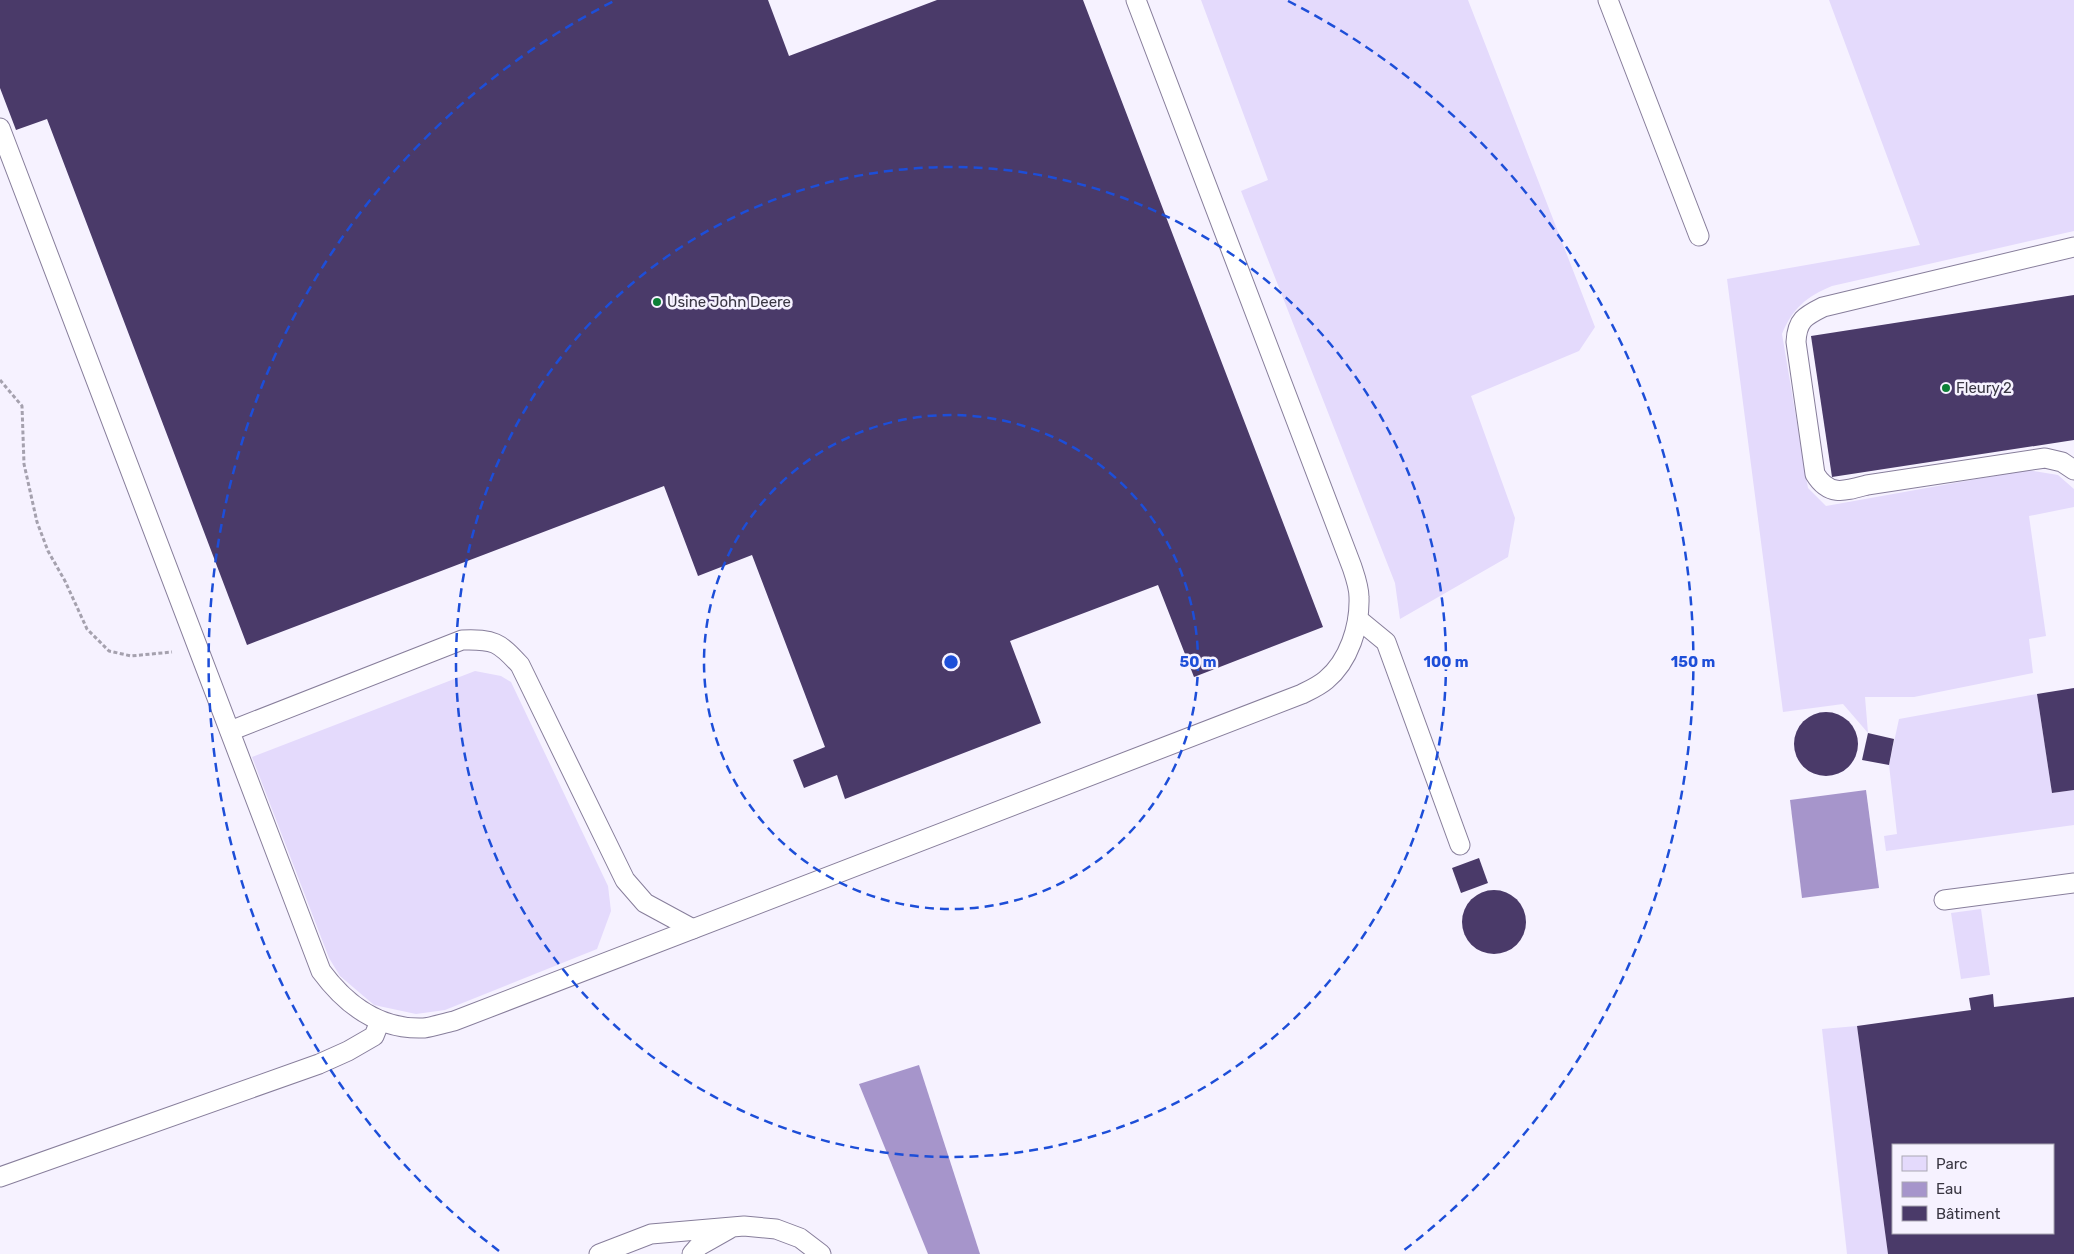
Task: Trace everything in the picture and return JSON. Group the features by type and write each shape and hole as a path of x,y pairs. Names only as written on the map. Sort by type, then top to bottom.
{"lane":[{"path":"0,128 321,971 346,1001 380,1021 401,1026 425,1028 454,1021 1302,694 1326,680 1343,662 1352,642 1358,619 1359,595 1352,566 1136,0"},
{"path":"1608,0 1700,236"},
{"path":"2074,247 1823,307 1807,315 1796,328 1796,342 1815,474 1821,484 1832,490 1846,490 1867,485 2045,458 2062,462 2074,470"},
{"path":"1358,619 1386,642 1460,845"},
{"path":"230,731 462,640 480,640 502,645 520,665 624,880 645,902 693,929"},
{"path":"1944,900 2074,883"},
{"path":"0,1177 319,1064 348,1051 374,1036 380,1021"},
{"path":"692,1254 699,1246 734,1226"},
{"path":"599,1254 651,1234 734,1226 776,1229 800,1238 820,1254"}],"path":[{"path":"0,380 22,406 24,464 37,522 48,551 65,580 87,629 109,651 131,656 198,649"}],"green space":[{"path":"1201,0 1468,0 1595,327 1579,351 1471,396 1515,518 1508,557 1400,619 1395,583 1241,191 1268,180"},
{"path":"1829,0 2074,0 2074,231 1832,286 1815,294 1801,304 1782,334 1808,488 1826,506 2027,470 2058,475 2074,489 2074,507 2029,516 2046,636 2029,639 2033,673 1914,697 1865,697 1868,733 1843,704 1783,712 1727,279 1920,245"},
{"path":"475,671 501,676 511,682 608,886 611,911 597,949 445,1010 416,1014 374,1005 340,976 329,958 252,757"},
{"path":"2037,694 2052,793 2074,790 2074,825 1886,851 1884,836 1897,834 1889,765 1899,719"},
{"path":"1981,909 1990,975 1961,979 1951,913"},
{"path":"1857,1026 1888,1254 1847,1254 1822,1029"}],"water":[{"path":"1866,790 1879,888 1802,898 1790,800"},
{"path":"919,1065 980,1254 928,1254 859,1084"}],"building":[{"name":"Usine John Deere","path":"0,0 768,0 789,56 937,0 1083,0 1323,627 1194,677 1158,585 1010,641 1041,723 845,799 837,775 804,788 793,760 825,747 752,555 698,576 664,486 247,645 47,119 16,130 0,88"},
{"name":"Fleury 2","path":"2074,295 2074,440 1832,477 1811,336"},
{"path":"2074,688 2074,790 2052,793 2037,694"},
{"path":"1826,712 1838,714 1849,721 1856,732 1858,744 1856,756 1849,767 1838,774 1826,776 1814,774 1803,767 1796,756 1794,744 1796,732 1803,721 1814,714"},
{"path":"1868,733 1894,739 1889,765 1862,760"},
{"path":"1479,858 1488,883 1461,893 1452,868"},
{"path":"1488,890 1500,890 1517,899 1524,910 1526,922 1524,934 1517,945 1500,954 1488,954 1476,949 1467,940 1462,928 1462,916 1467,904 1476,895"},
{"path":"1993,994 1994,1007 2074,997 2074,1254 1888,1254 1857,1026 1971,1010 1969,998"}],"place":[{"name":"Usine John Deere","path":"657,302"},
{"name":"Fleury 2","path":"1946,388"}]}
